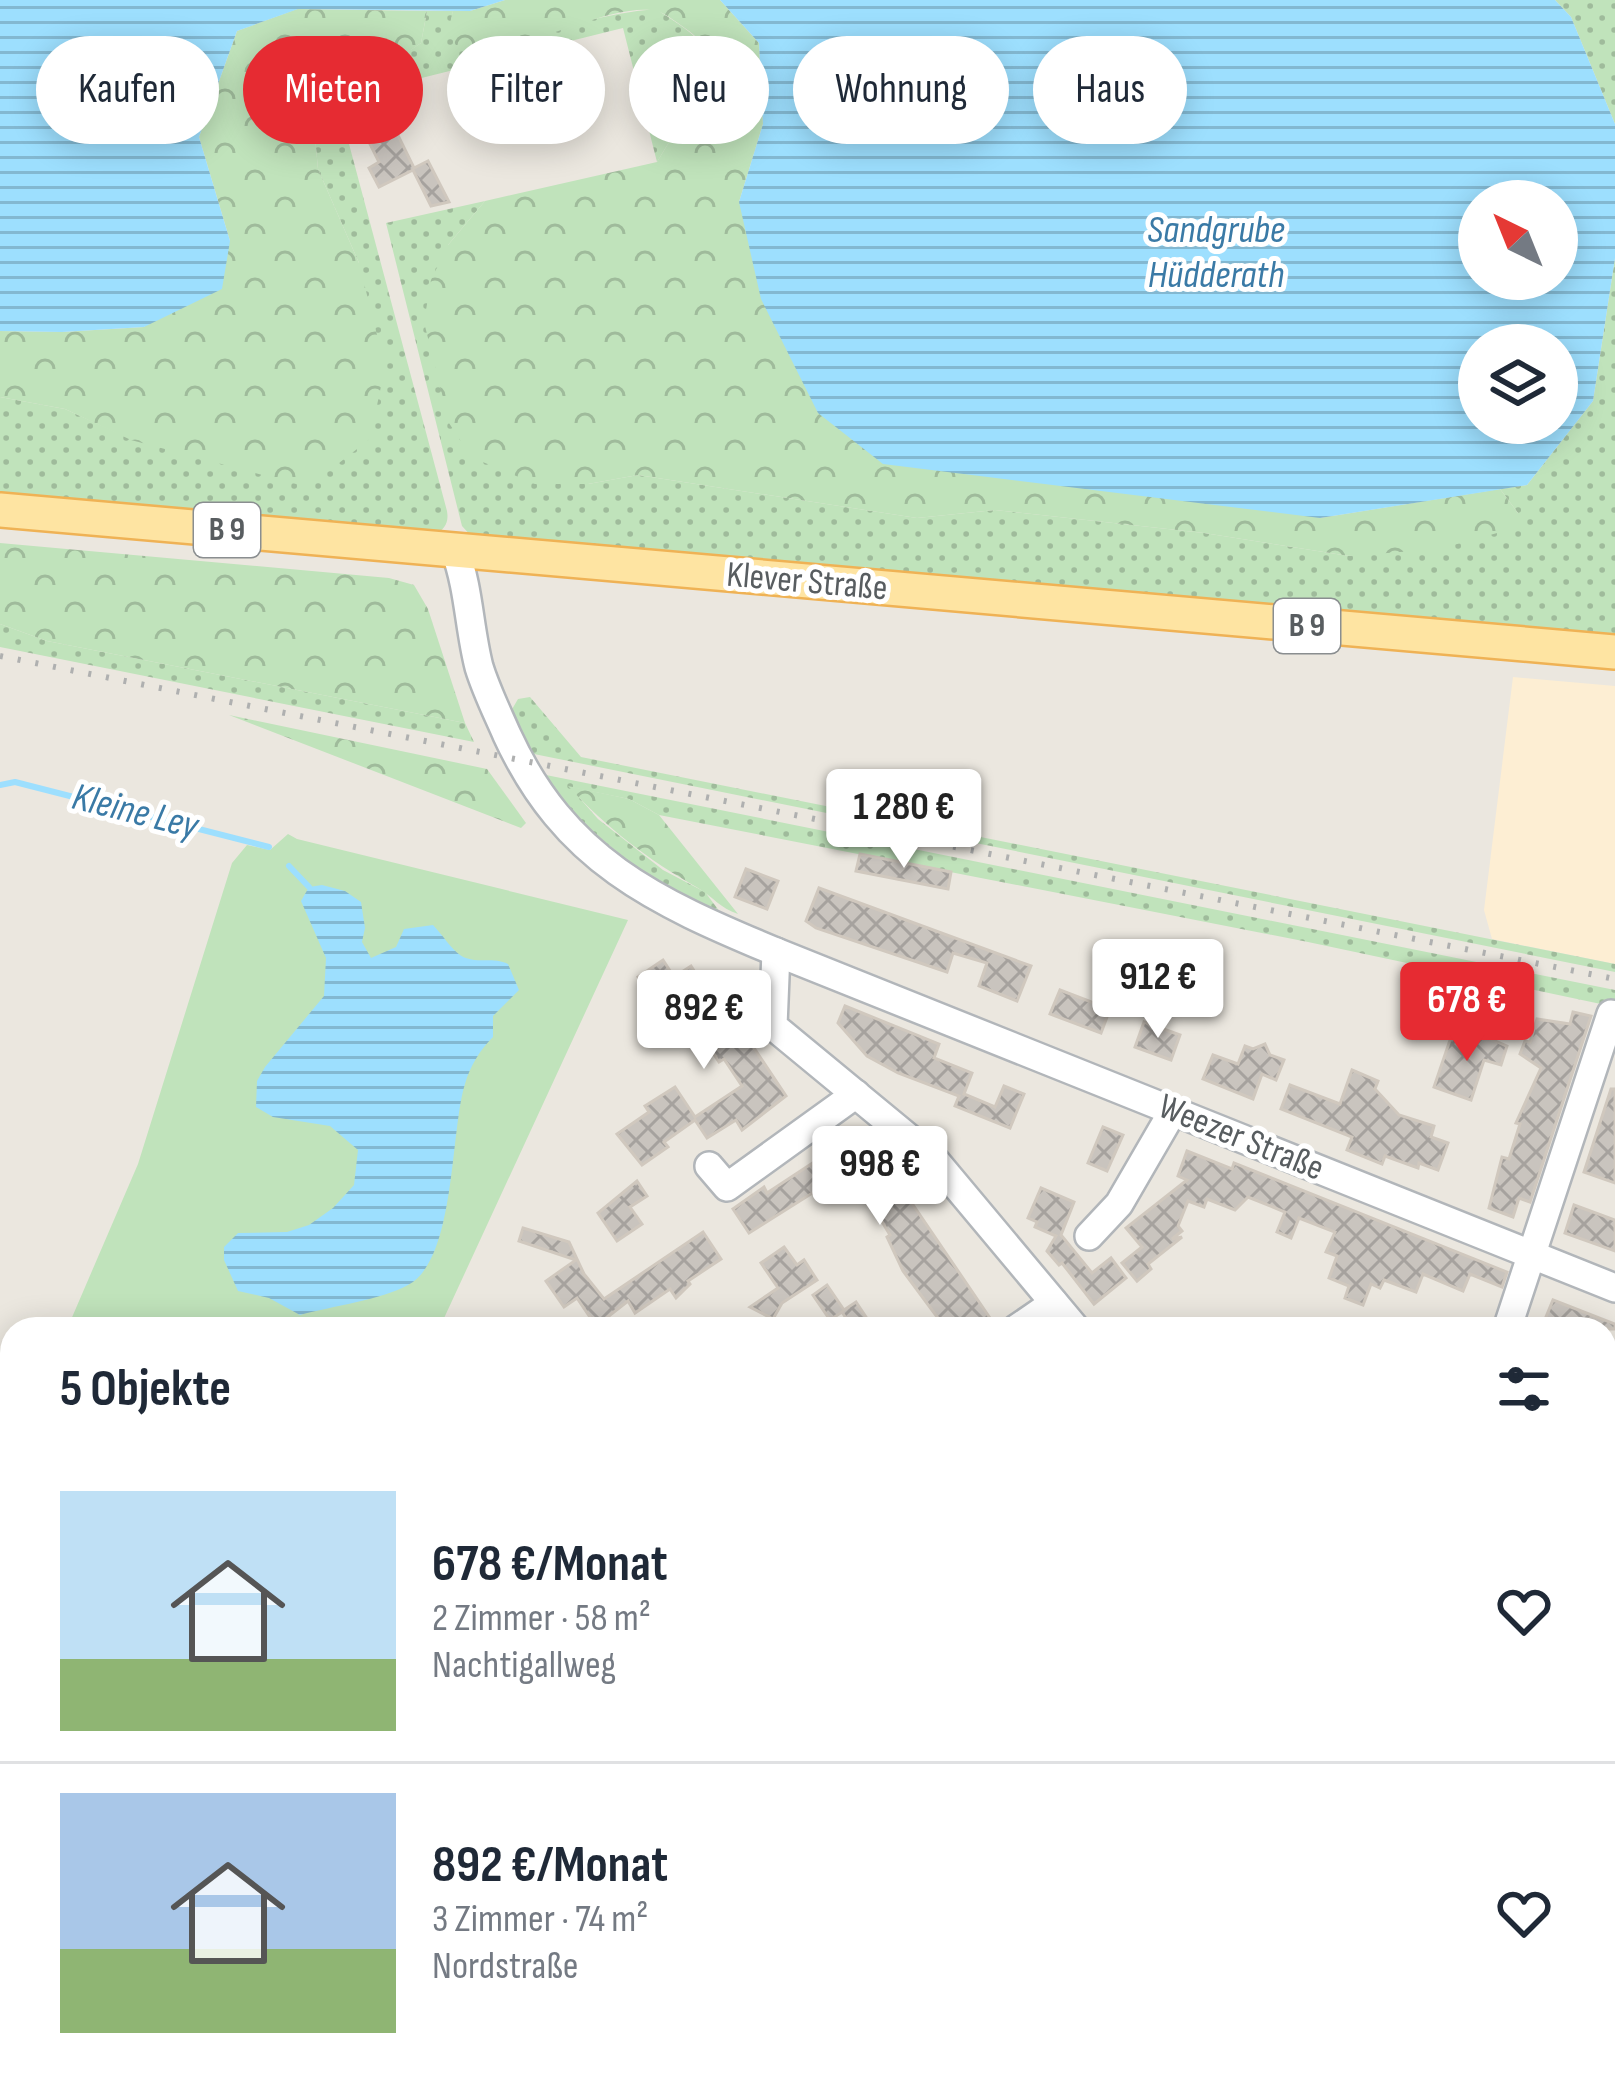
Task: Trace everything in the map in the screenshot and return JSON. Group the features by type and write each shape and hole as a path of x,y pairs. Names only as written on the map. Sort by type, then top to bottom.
{"main road":[{"name":"Klever Straße","path":"0,510 1615,652"}],"street":[{"name":"Weezer Straße","path":"455,551 465,578 485,684 536,792 566,829 625,879 662,902 776,952 1615,1288"},
{"path":"776,952 773,1026 933,1158 1066,1317"},
{"path":"1511,1317 1611,1014"},
{"path":"709,1166 727,1186 856,1094"},
{"path":"1089,1236 1120,1204 1172,1111"},
{"path":"1034,1317 1054,1303"}],"shaded area":[{"path":"1513,677 1615,686 1615,964 1492,939 1484,910"}],"green space":[{"path":"505,0 720,0 753,36 694,36 657,11 636,10 542,36 451,36 453,11"},
{"path":"1555,0 1615,0 1615,124 1571,17"},
{"path":"297,9 427,11 422,36 243,36 243,144 316,144 318,169 359,263 385,367 370,439 308,487 131,440 65,409 0,397 0,331 144,327 230,241 201,144 219,144 219,81 237,31"},
{"path":"656,9 693,36 629,36 629,52 623,28 591,36 530,36 586,21"},
{"path":"427,11 453,11 449,31 455,36 447,36 447,72 423,78"},
{"path":"316,144 349,144 447,511 444,528 435,535 0,498 0,397 65,409 131,439 359,263 318,169"},
{"path":"652,144 668,144 657,162"},
{"path":"668,144 757,144 739,202 1320,518 1500,489 1518,513 1508,530 1439,549 1349,556 1204,533 995,510 917,518 638,475 588,484 535,484 471,457 449,423 424,322 431,280 448,245 485,201 657,162"},
{"path":"485,201 448,245 588,484 638,475 917,518 995,510 1204,533 1349,556 1518,513 1500,489 1527,485 1559,444 1578,444 1578,420 1593,401 1615,258 1615,640 472,537 462,526 386,223"},
{"path":"0,543 389,578 414,585 428,609 465,723 47,641 0,624"},
{"path":"0,624 47,641 465,723 474,742 0,647"},
{"path":"530,697 581,757 1615,964 1615,972 529,753 511,711 518,699"},
{"path":"229,715 487,769 526,823 521,828"},
{"path":"541,774 1615,990 1615,1007 659,815 629,799 570,787 598,819 663,870 705,892 726,920 649,879 572,814"},
{"path":"568,786 629,799 659,815 738,914 629,842"},
{"path":"288,834 628,920 445,1317 72,1317 138,1164 232,863 247,845 270,850"}],"water":[{"path":"0,0 505,0 470,11 298,9 237,31 219,81 219,36 36,36 36,144 201,144 230,241 222,289 144,327 0,331"},
{"name":"Sandgrube Hüdderath","path":"720,0 1555,0 1571,17 1615,124 1615,258 1593,401 1578,420 1578,324 1458,324 1458,444 1559,444 1527,485 1320,518 883,464 818,413 761,299 739,202 757,144 769,144 769,36 753,36"},
{"path":"309,887 345,891 361,902 362,942 371,958 396,947 404,929 433,925 460,955 508,964 519,990 493,1016 493,1037 467,1077 443,1223 424,1271 408,1285 384,1295 300,1315 269,1298 238,1291 224,1260 224,1247 238,1233 287,1232 309,1225 354,1185 358,1150 330,1126 273,1117 256,1107 257,1081 265,1067 324,996 326,958 301,901"}],"building":[{"path":"370,144 402,144 414,168 428,161 449,202 431,206 413,170 379,187 369,168 379,162"},
{"path":"860,854 951,872 948,889 856,871"},
{"path":"746,869 778,881 767,909 735,897"},
{"path":"819,888 1031,966 1017,1001 979,986 987,963 953,953 947,972 816,928 806,921"},
{"path":"663,960 674,977 691,966 704,986 710,982 786,1096 742,1130 736,1120 707,1138 695,1120 642,1165 617,1134 649,1112 645,1106 675,1087 695,1117 742,1086 707,1044 714,1039 687,999 683,1002 672,986 652,999 638,977"},
{"path":"1060,990 1110,1009 1101,1033 1050,1014"},
{"path":"845,1006 939,1044 934,1058 972,1073 964,1094 995,1107 1004,1086 1024,1094 1010,1128 955,1106 959,1096 867,1056 838,1023"},
{"path":"1573,1012 1591,1016 1530,1202 1519,1198 1513,1217 1489,1208 1502,1157 1509,1159 1520,1124 1516,1123 1541,1068 1520,1054 1525,1041 1530,1042 1537,1019 1570,1024"},
{"path":"1144,1022 1180,1035 1171,1060 1135,1047"},
{"path":"1472,1031 1507,1046 1501,1065 1484,1060 1471,1100 1434,1087 1451,1037 1468,1042"},
{"path":"1265,1044 1270,1055 1284,1060 1276,1080 1262,1074 1253,1099 1203,1079 1213,1055 1238,1064 1245,1046 1253,1049"},
{"path":"1352,1070 1378,1081 1375,1089 1399,1115 1434,1126 1431,1137 1448,1143 1438,1170 1385,1156 1382,1164 1347,1150 1352,1137 1281,1109 1290,1085 1340,1104"},
{"path":"1611,1089 1615,1089 1615,1183 1584,1172"},
{"path":"1103,1127 1123,1135 1107,1171 1088,1163"},
{"path":"846,1141 857,1157 873,1146 989,1317 937,1317 903,1271 890,1235 866,1195 859,1200 841,1175 749,1233 733,1209 764,1187 767,1193"},
{"path":"1187,1151 1232,1169 1234,1163 1507,1272 1502,1287 1470,1274 1463,1291 1423,1274 1416,1292 1384,1280 1380,1288 1371,1284 1363,1305 1345,1298 1349,1286 1329,1278 1337,1256 1326,1252 1335,1232 1299,1218 1291,1238 1277,1232 1285,1212 1248,1197 1235,1210 1207,1199 1204,1207 1188,1201 1178,1226 1182,1231 1172,1239 1182,1237 1148,1264 1151,1269 1137,1281 1122,1263 1142,1247 1126,1228 1187,1180 1178,1176"},
{"path":"637,1181 647,1196 630,1207 642,1224 617,1241 598,1213"},
{"path":"1041,1188 1074,1202 1061,1235 1092,1273 1111,1258 1126,1278 1094,1304 1047,1251 1056,1236 1035,1227 1037,1222 1028,1218"},
{"path":"1574,1205 1615,1220 1615,1251 1565,1233"},
{"path":"523,1228 569,1242 584,1274 604,1299 703,1232 721,1259 688,1281 676,1298 670,1289 635,1313 628,1301 608,1317 590,1317 577,1298 564,1307 546,1281 576,1260 519,1241"},
{"path":"784,1247 797,1265 804,1260 817,1280 769,1317 750,1307 778,1288 761,1263"},
{"path":"827,1285 844,1310 856,1302 866,1317 845,1317 842,1312 828,1317 813,1295"},
{"path":"1553,1300 1597,1317 1546,1317"}],"waterway":[{"name":"Kleine Ley","path":"0,785 15,782 269,847"},
{"name":"Kleine Ley","path":"289,866 309,887"}],"railway":[{"path":"0,656 1615,979"}]}
